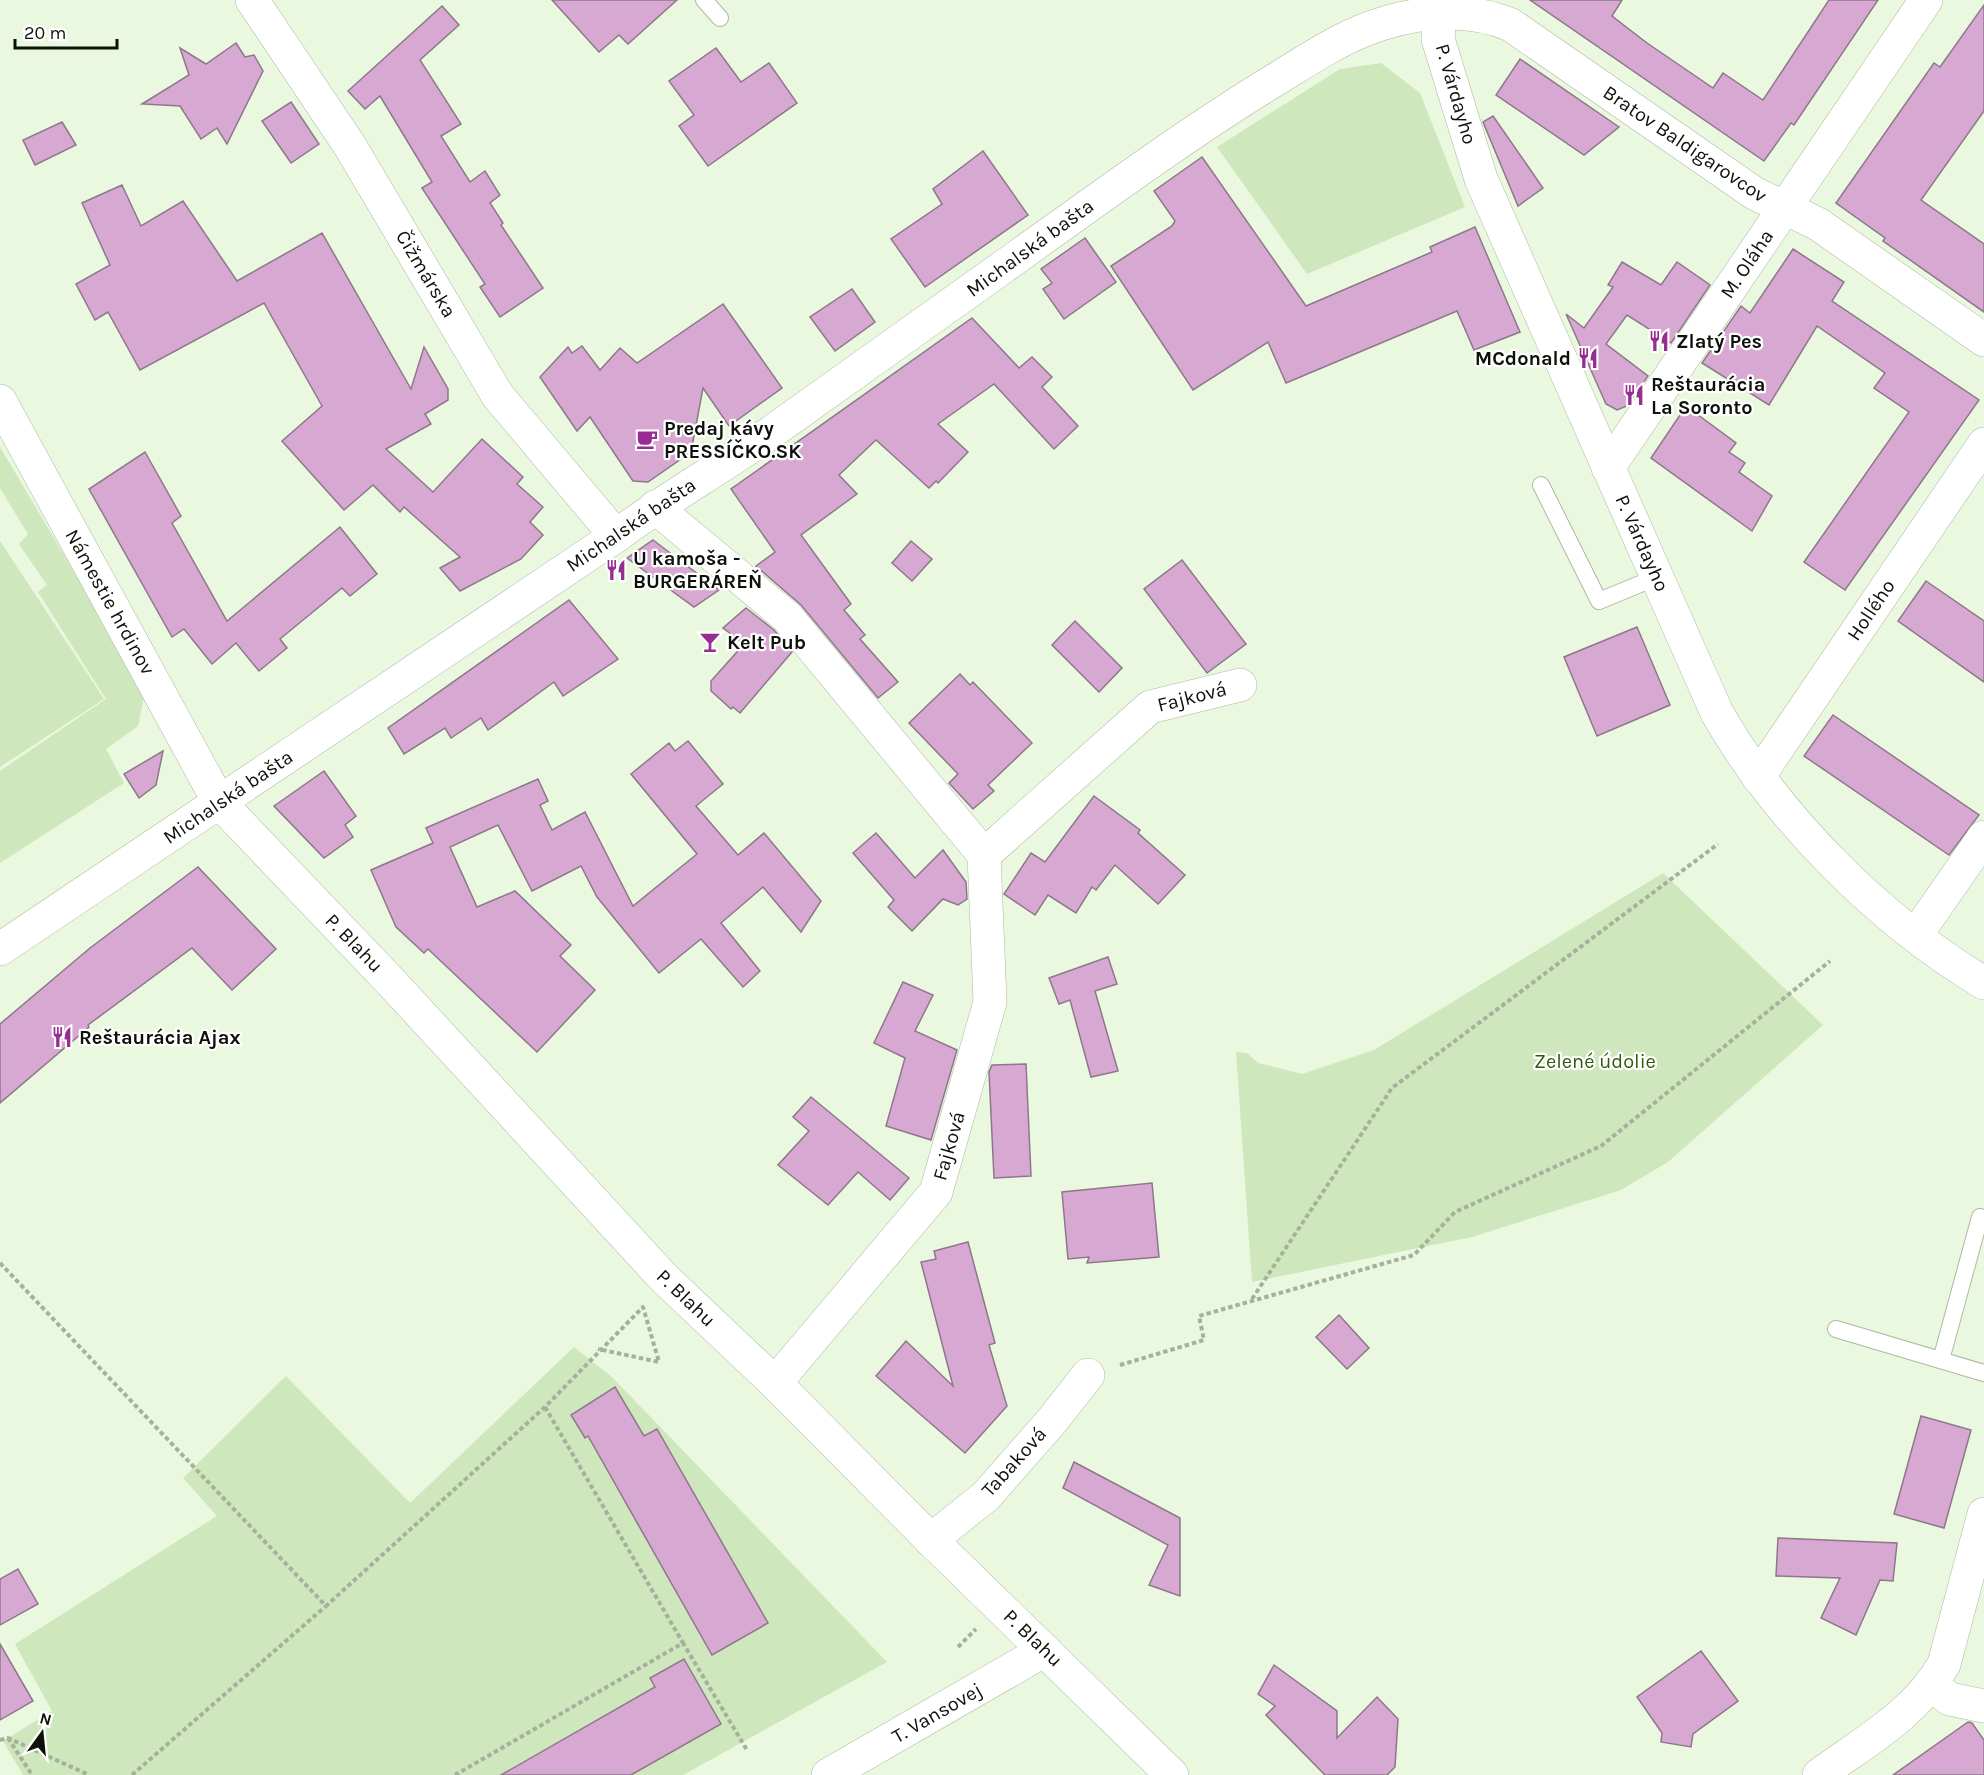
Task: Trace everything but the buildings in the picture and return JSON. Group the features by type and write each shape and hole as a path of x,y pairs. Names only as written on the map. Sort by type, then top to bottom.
{"street":[{"name":"Čižmárska","path":"252,0 350,146 498,396 616,536"},
{"name":"M. Oláha","path":"1608,468 1926,0"},
{"name":"Michalská bašta","path":"0,949 616,536 655,507 763,438 1204,124 1333,45 1362,31 1440,7"},
{"name":"Bratov Baldigarovcov","path":"1440,7 1492,17 1512,25 1754,193 1818,224 1984,340"},
{"name":"P. Várdayho","path":"1440,7 1438,39 1481,179 1718,713 1758,777 1820,848 1916,935 1984,983"},
{"name":"Námestie hrdinov","path":"0,401 219,802"},
{"name":"Hollého","path":"1758,777 1984,444"},
{"path":"655,507 787,617 984,855"},
{"name":"Fajková","path":"775,1383 936,1192 990,1002 984,855 1150,707 1240,685"},
{"name":"P. Blahu","path":"219,802 391,982 664,1278 775,1383 931,1540 1172,1775"},
{"path":"1916,935 1984,837"},
{"name":"Tabaková","path":"931,1540 986,1496 1088,1375"},
{"path":"1819,1775 1914,1706 1932,1686 1944,1664 1984,1514"},
{"name":"T. Vansovej","path":"828,1775 1045,1650"},
{"path":"1932,1686 1950,1699 1984,1706"}],"lane":[{"path":"704,0 720,18"},
{"path":"1541,485 1599,601 1657,578"},
{"path":"1941,1360 1980,1217"},
{"path":"1836,1329 1984,1373"}],"path":[{"path":"1252,1299 1392,1088 1718,844"},
{"path":"1088,1375 1204,1340 1199,1316 1252,1299 1414,1255 1455,1212 1601,1146 1830,961"},
{"path":"0,1263 326,1606"},
{"path":"132,1775 326,1606 545,1407 598,1349 643,1307 659,1362 598,1349"},
{"path":"545,1407 747,1750"},
{"path":"958,1647 980,1626"},
{"path":"455,1775 683,1643"},
{"path":"8,1738 32,1775"},
{"path":"0,1740 8,1738 89,1775"}],"green space":[{"path":"1381,63 1420,93 1465,207 1307,274 1217,147 1340,69"},
{"path":"0,447 145,692 138,726 106,749 124,783 0,863 0,771 106,699 38,592 47,585 19,544 28,534 0,488"},
{"path":"0,541 104,699 0,767"},
{"name":"Zelené údolie","path":"1663,873 1823,1025 1668,1162 1621,1190 1472,1237 1252,1282 1236,1052 1247,1053 1258,1063 1302,1074 1374,1050"},
{"path":"574,1347 612,1377 887,1662 683,1775 23,1775 3,1741 52,1711 15,1644 217,1516 183,1478 286,1376 410,1503"}],"place":[{"name":"Zlatý Pes","path":"1659,341"},
{"name":"MCdonald","path":"1588,358"},
{"name":"Reštaurácia La Soronto","path":"1634,395"},
{"name":"Predaj kávy PRESSÍČKO.SK","path":"647,439"},
{"name":"U kamoša - BURGERÁREŇ","path":"616,570"},
{"name":"Kelt Pub","path":"710,642"},
{"name":"Reštaurácia Ajax","path":"62,1037"}]}
